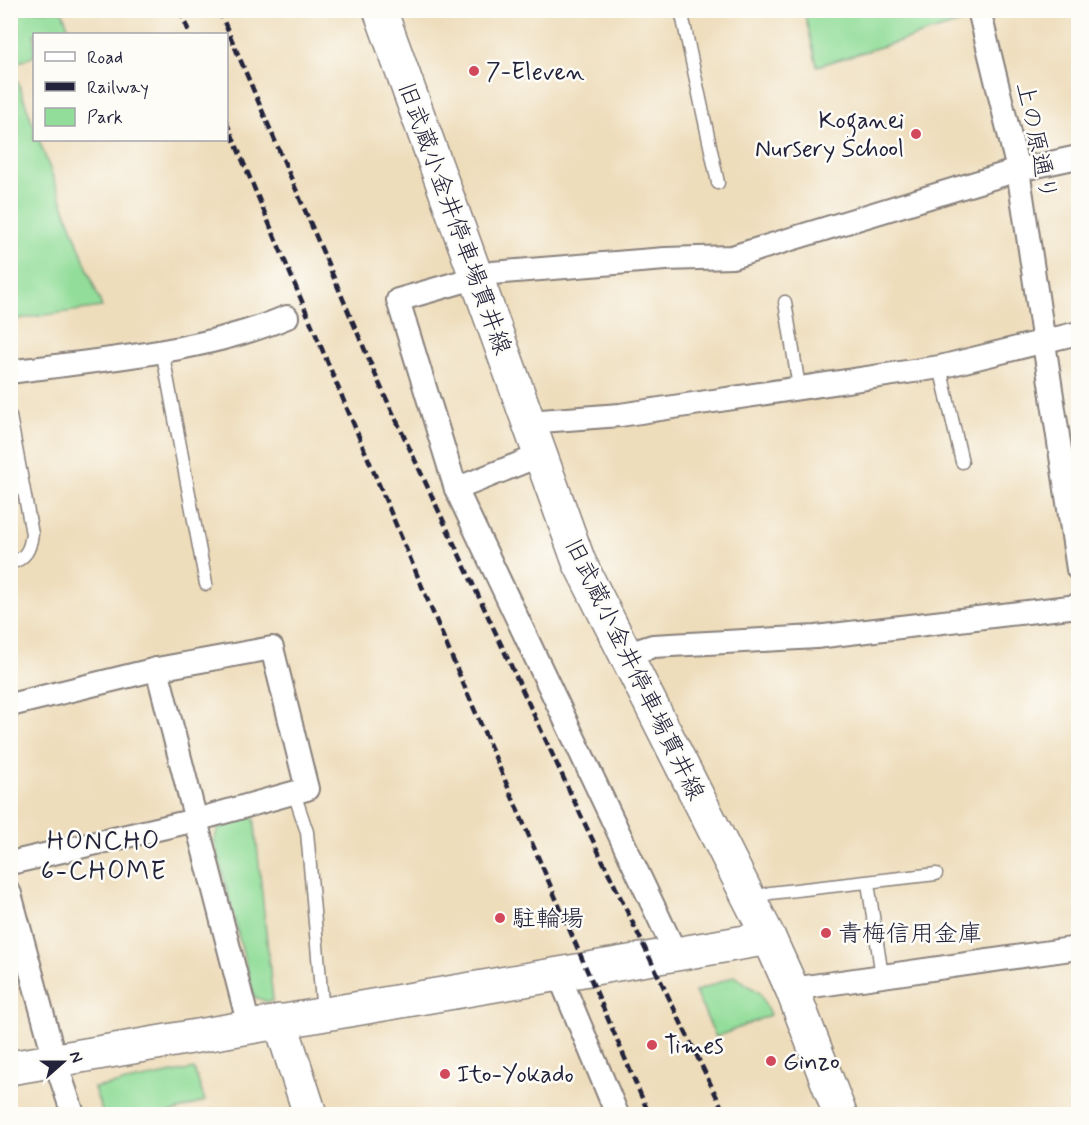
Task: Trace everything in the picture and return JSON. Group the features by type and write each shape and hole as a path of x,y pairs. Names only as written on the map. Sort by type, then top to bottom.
{"street":[{"name":"旧武蔵小金井停車場貫井線","path":"380,10 579,562 751,899 792,989 840,1114"},
{"name":"上の原通り","path":"980,10 1018,170 1078,569"},
{"path":"676,954 456,489 398,300 475,276 665,259 732,257 1018,170 1078,157"},
{"path":"10,372 162,350 250,333 287,317"},
{"path":"528,422 620,415 940,367 1078,333"},
{"path":"456,489 541,455"},
{"path":"625,655 653,646 816,637 1078,606"},
{"path":"10,705 157,669 272,648 307,789 196,820 10,863"},
{"path":"157,669 196,820 265,1024 310,1114"},
{"path":"10,894 55,1060 73,1114"},
{"path":"10,1068 769,938"},
{"path":"792,989 1078,948"},
{"path":"559,975 617,1114"}],"lane":[{"path":"681,10 718,183"},
{"path":"785,302 799,387"},
{"path":"162,350 206,584"},
{"path":"940,367 962,462"},
{"path":"10,416 32,534 31,548 25,556 10,563"},
{"path":"294,793 308,832 323,1013"},
{"path":"751,899 770,892 936,874"},
{"path":"868,883 882,976"}],"green space":[{"path":"11,10 62,11 71,33 33,33 33,56 11,66"},
{"path":"804,11 964,11 967,21 817,66"},
{"path":"16,77 33,124 33,141 39,141 102,307 11,320 10,78"},
{"path":"254,816 273,1000 268,1002 254,997 214,840 220,823"},
{"path":"734,976 760,993 770,1015 716,1037 695,992"},
{"path":"194,1069 205,1101 167,1114 103,1114 94,1088"}],"railway":[{"path":"180,10 190,33"},
{"path":"219,10 379,383 584,822 725,1114"},
{"path":"228,126 447,646 649,1114"}],"place":[{"name":"7-Eleven","path":"474,71"},
{"name":"Koganei Nursery School","path":"916,134"},
{"name":"駐輪場","path":"500,918"},
{"name":"青梅信用金庫","path":"826,933"},
{"name":"Times","path":"652,1045"},
{"name":"Ginzo","path":"771,1061"},
{"name":"Ito-Yokado","path":"445,1074"}],"district":[{"name":"HONCHO 6-CHOME","path":"104,855"}]}
